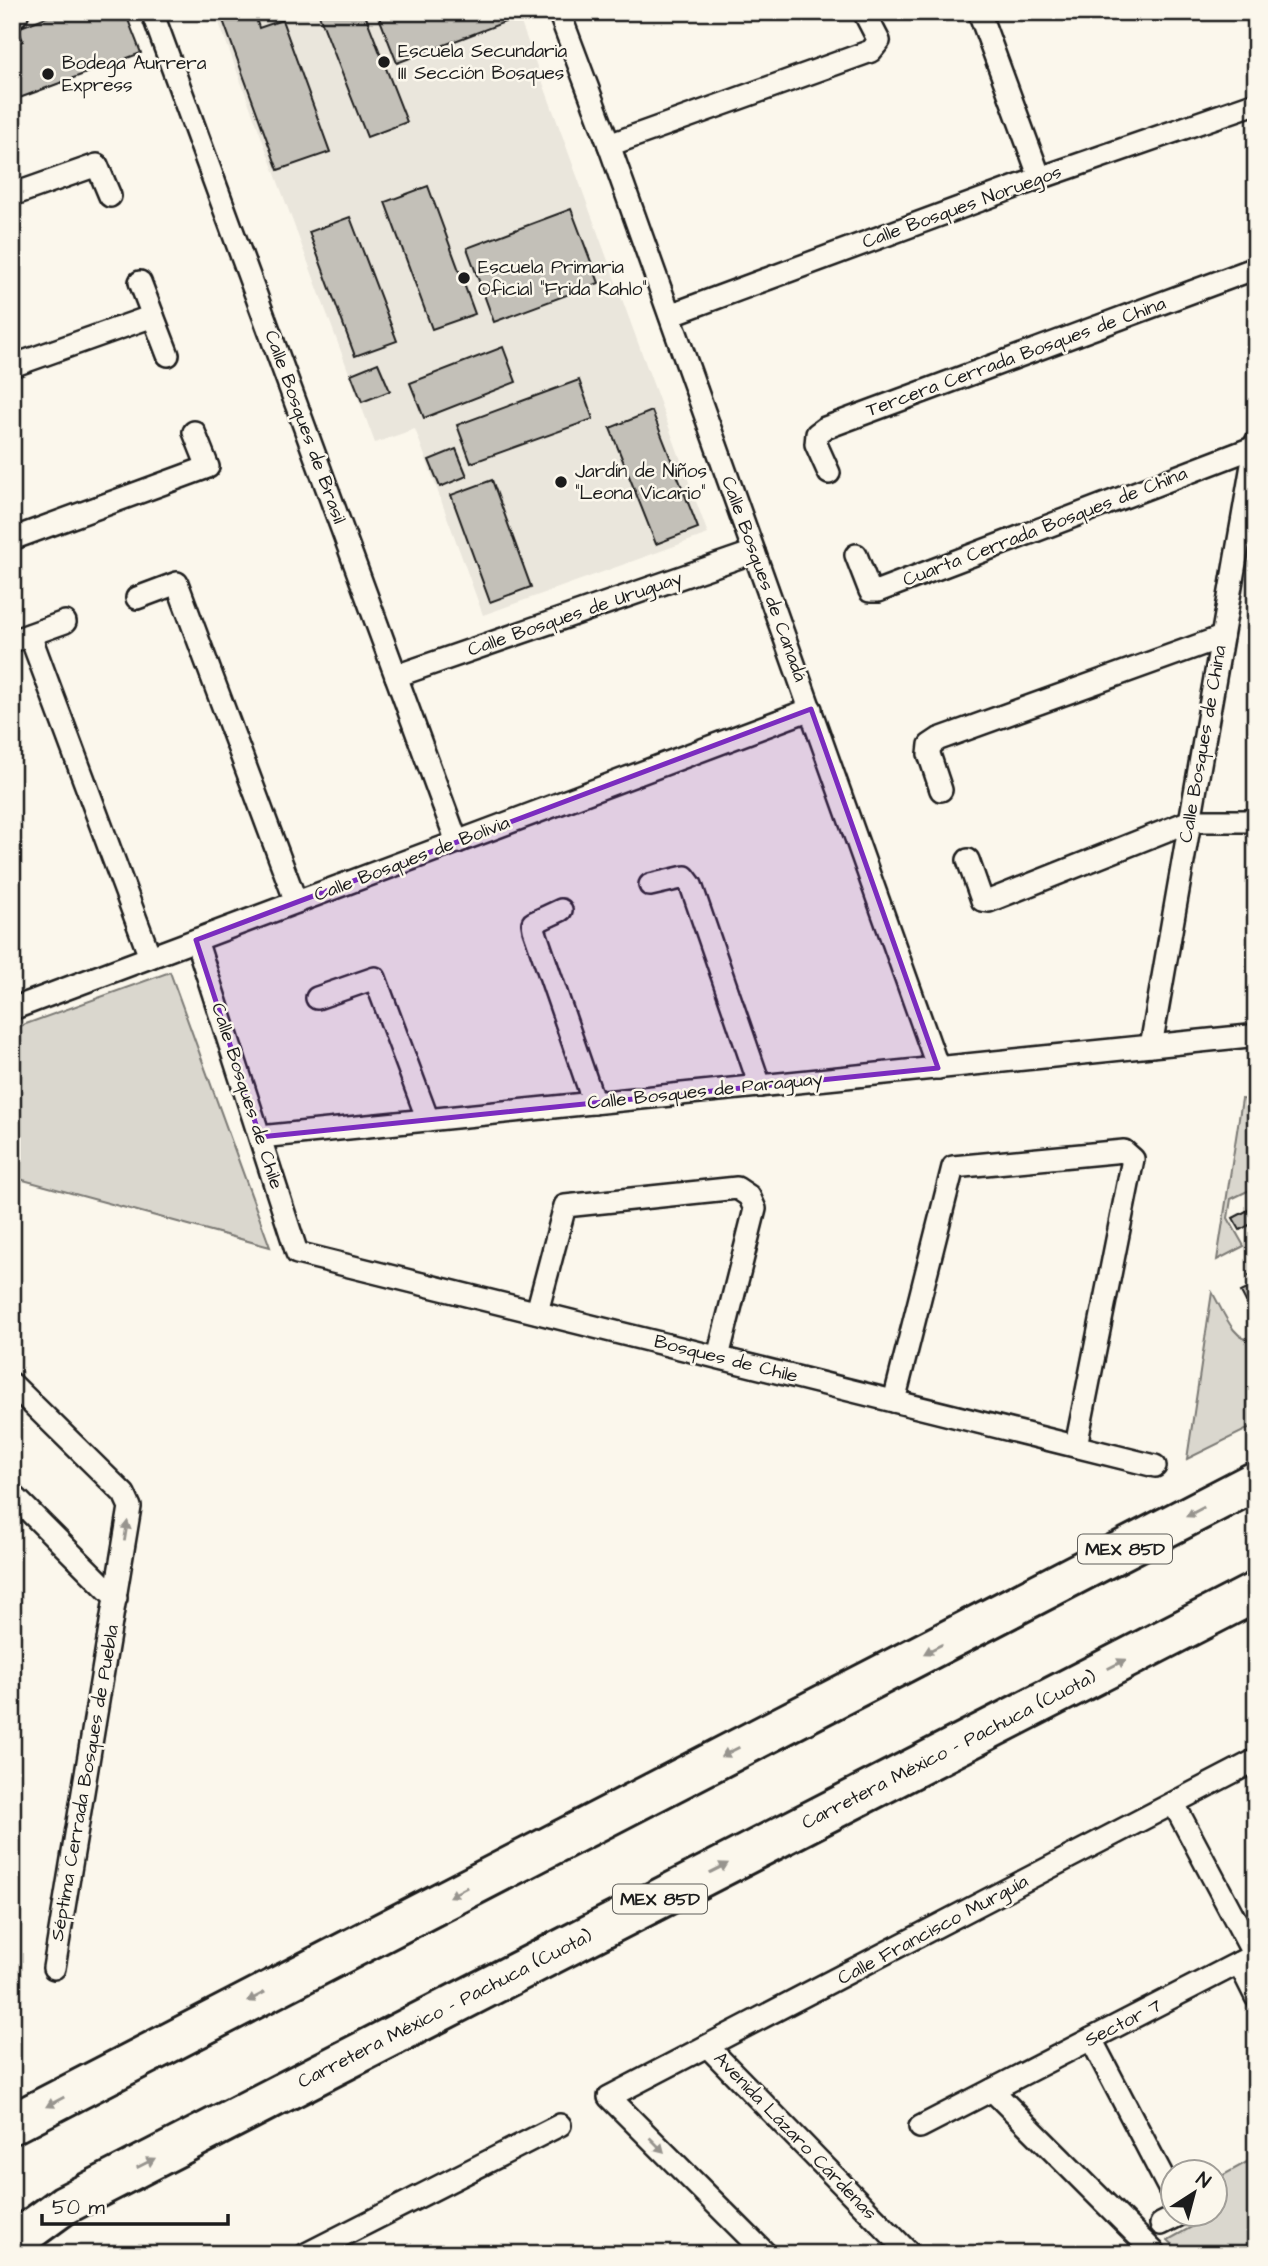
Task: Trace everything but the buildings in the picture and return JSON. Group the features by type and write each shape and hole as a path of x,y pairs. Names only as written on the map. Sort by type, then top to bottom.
{"highway":[{"name":"MEX 85D","path":"12,2124 1256,1480"},
{"name":"Carretera México - Pachuca (Cuota)","path":"12,2243 64,2205 1256,1592"}],"street":[{"name":"Calle Bosques de Brasil","path":"152,12 457,842"},
{"name":"Calle Bosques de Canadá","path":"559,12 609,145 938,1068"},
{"path":"609,145 871,51 878,41 864,12"},
{"path":"979,12 1040,178"},
{"name":"Calle Bosques Noruegos","path":"670,315 1040,178 1256,103"},
{"path":"12,195 97,165 110,197"},
{"name":"Tercera Cerrada Bosques de China","path":"829,473 816,444 817,434 825,428 1256,268"},
{"path":"140,282 167,355"},
{"path":"12,366 153,316"},
{"path":"12,539 208,467 194,432"},
{"name":"Cuarta Cerrada Bosques de China","path":"856,555 870,591 878,591 1255,444"},
{"name":"Calle Bosques de China","path":"1150,1046 1255,444"},
{"name":"Calle Bosques de Uruguay","path":"396,676 754,552"},
{"path":"137,598 177,583 296,902"},
{"path":"65,622 21,638 150,957"},
{"path":"940,790 929,754 930,745 939,739 1222,637"},
{"name":"Calle Bosques de Bolivia","path":"12,1009 811,709"},
{"path":"968,860 982,900 989,901 1190,821 1256,821"},
{"path":"650,885 685,877 691,885 760,1086"},
{"path":"561,910 538,918 533,923 534,929 594,1103"},
{"name":"Calle Bosques de Chile","path":"196,940 297,1253"},
{"path":"317,998 375,978 428,1120"},
{"name":"Calle Bosques de Paraguay","path":"260,1137 1250,1036"},
{"path":"894,1401 953,1167 1124,1151 1133,1159 1076,1446"},
{"path":"537,1312 565,1206 737,1188 749,1196 754,1209 718,1357"},
{"name":"Bosques de Chile","path":"297,1253 1156,1466"},
{"name":"Séptima Cerrada Bosques de Puebla","path":"12,1384 124,1494 130,1507 54,1968"},
{"path":"12,1494 116,1598"},
{"name":"Calle Francisco Murguía","path":"766,2254 609,2097 709,2048 1256,1760"},
{"path":"1174,1804 1250,1958 1256,1997"},
{"name":"Sector 7","path":"920,2127 1250,1958"},
{"path":"1091,2039 1160,2171"},
{"name":"Avenida Lázaro Cárdenas","path":"709,2048 910,2254"},
{"path":"992,2090 1156,2254"},
{"path":"315,2252 560,2125"}],"highlighted area":[{"path":"811,709 938,1068 260,1137 196,940"}],"shaded area":[{"path":"215,12 517,12 708,534 483,615 415,429 375,443"},
{"path":"170,972 270,1247 12,1177 12,1029"},
{"path":"1242,1099 1256,1101 1256,1187 1231,1199 1228,1218 1244,1246 1217,1260"},
{"path":"1212,1292 1235,1331 1248,1340 1256,1341 1256,1425 1187,1459"},
{"path":"1256,2157 1256,2254 1183,2254 1168,2240 1190,2228 1230,2228 1230,2171"}],"place":[{"name":"Escuela Secundaria III Sección Bosques","path":"384,62"},
{"name":"Bodega Aurrera Express","path":"48,74"},
{"name":"Escuela Primaria Oficial \"Frida Kahlo\"","path":"464,278"},
{"name":"Jardín de Niños \"Leona Vicario\"","path":"561,482"}]}
